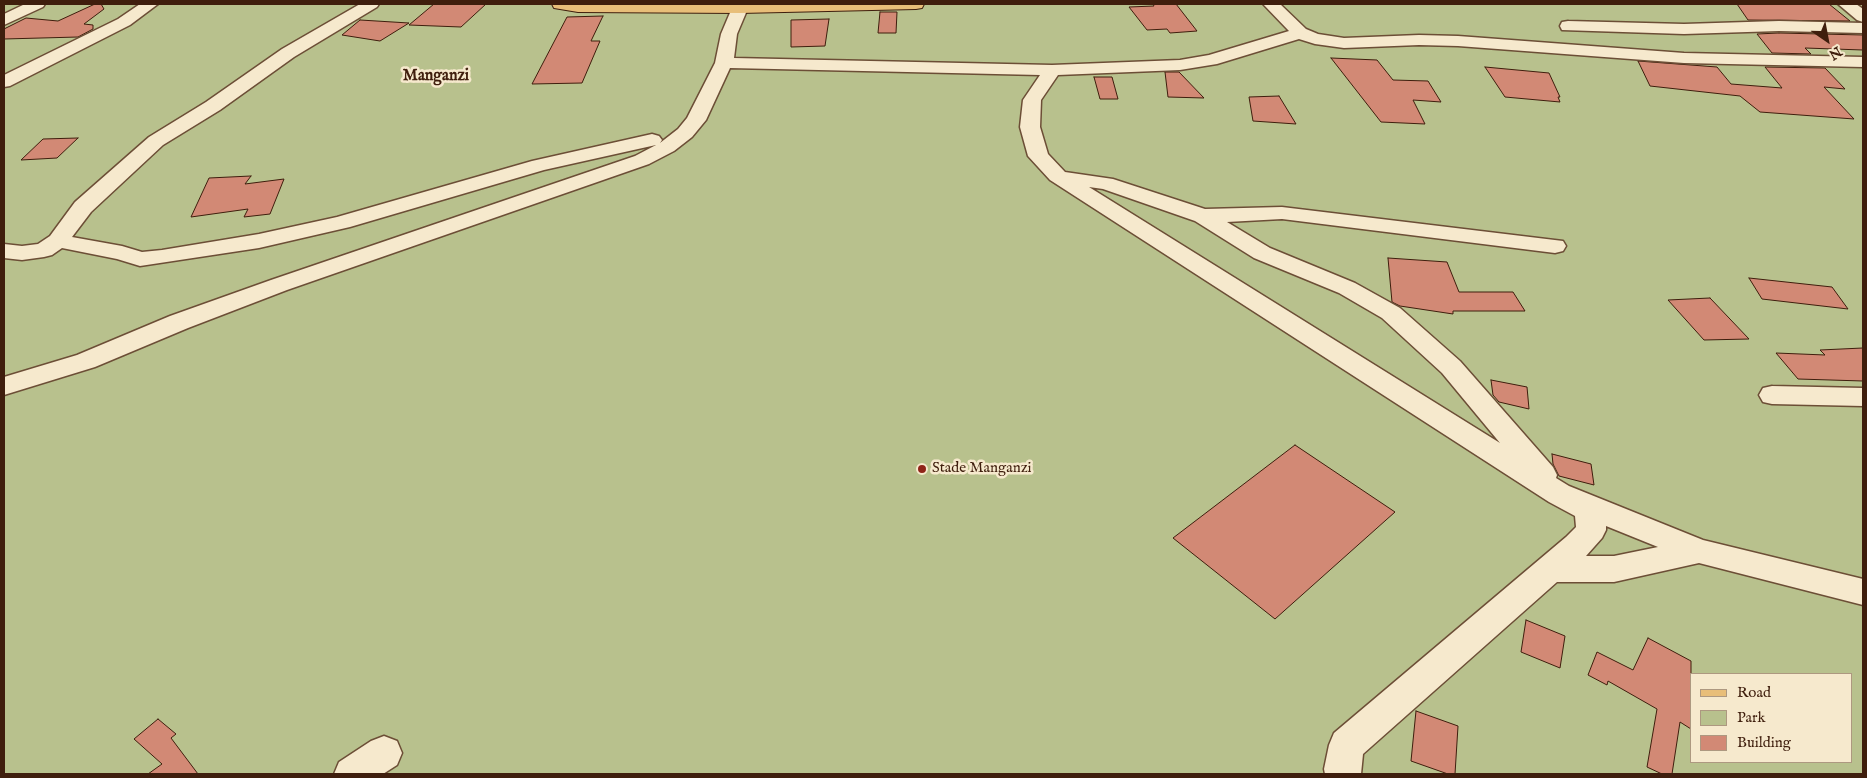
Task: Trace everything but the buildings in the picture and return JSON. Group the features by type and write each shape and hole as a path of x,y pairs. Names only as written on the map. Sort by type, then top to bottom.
{"main road":[{"path":"560,4 740,8 916,4"}],"street":[{"path":"4,20 37,4"},
{"path":"4,82 124,22 150,4"},
{"path":"4,251 44,250 58,241 83,207 156,140 213,106 288,53 372,4"},
{"path":"1271,4 1300,33 1315,39 1344,43 1419,40 1458,41 1684,58 1863,62"},
{"path":"1846,4 1863,17"},
{"path":"4,386 86,361 179,322 279,285 642,160 667,147 685,133 696,120 724,63 729,34 740,8"},
{"path":"1568,26 1684,29 1732,26 1863,28"},
{"path":"724,63 1052,70 1180,65 1211,60 1300,33"},
{"path":"1052,70 1032,100 1030,126 1038,156 1057,176 1559,494 1590,510 1592,530 1577,546 1347,745 1342,769 1343,774"},
{"path":"58,241 122,253 140,259 259,241 342,222 539,165 685,133"},
{"path":"1057,176 1106,183 1203,216 1262,253 1347,288 1391,313 1451,367 1559,494 1699,551 1863,592"},
{"path":"1203,216 1282,213 1555,246"},
{"path":"1772,396 1863,398"},
{"path":"1549,569 1614,569 1699,551"},
{"path":"352,774 384,753"}],"green space":[{"path":"4,4 1863,4 1863,774 4,774"}],"place":[{"name":"Stade Manganzi","path":"922,469"}],"district":[{"name":"Manganzi","path":"436,77"}]}
